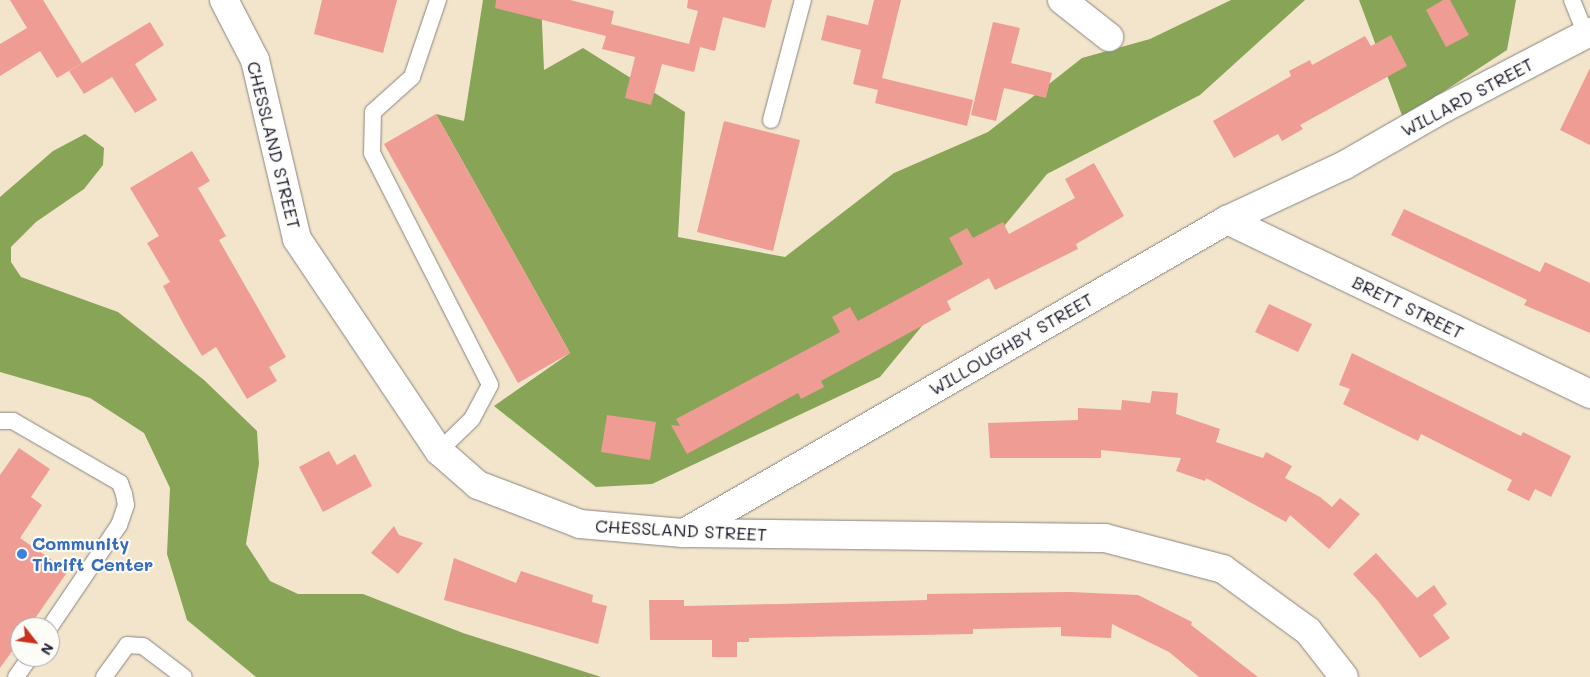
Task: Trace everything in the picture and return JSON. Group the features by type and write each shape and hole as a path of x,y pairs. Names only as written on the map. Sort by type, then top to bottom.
{"street":[{"name":"CHESSLAND STREET","path":"224,0 255,60 296,239 440,451 478,485 580,524 683,533 1106,538 1223,569 1308,631 1344,677"},
{"path":"1062,0 1109,38"},
{"name":"WILLARD STREET","path":"1345,165 1444,108 1589,34"},
{"name":"WILLOUGHBY STREET","path":"683,533 1226,220 1345,165"},
{"name":"BRETT STREET","path":"1226,220 1590,394"}],"lane":[{"path":"438,0 412,77 373,112 372,153 490,385 472,419 440,451"},
{"path":"771,120 803,0"},
{"path":"1572,0 1589,34"},
{"path":"0,421 13,421 120,483 124,494 126,505 120,526 58,617"},
{"path":"104,677 126,645 143,646 184,677"}],"green space":[{"path":"483,0 541,0 544,70 583,48 685,112 678,237 785,257 894,173 988,132 1082,58 1150,39 1231,0 1305,0 1200,95 1047,174 880,377 652,484 596,487 494,406 570,353 436,114 464,121"},
{"path":"1359,0 1516,0 1507,50 1403,118"},
{"path":"85,134 104,148 103,165 84,189 36,222 11,247 11,262 21,277 118,312 204,380 257,431 259,464 246,544 270,581 298,594 363,594 463,633 601,677 256,677 187,620 167,554 170,488 144,433 90,398 0,372 0,197 53,151"}],"building":[{"path":"10,0 43,0 82,63 57,78 40,51 0,76 0,44 27,28"},
{"path":"322,0 397,0 383,53 314,34"},
{"path":"496,0 570,0 614,11 611,24 689,44 698,11 687,8 688,0 772,0 765,28 723,17 715,51 700,47 694,72 662,64 651,105 625,98 635,57 602,49 606,36 495,8"},
{"path":"874,0 901,0 882,78 973,100 967,126 875,103 878,90 853,84 861,50 821,40 827,15 868,25"},
{"path":"1443,0 1450,0 1469,35 1446,47 1426,10"},
{"path":"150,22 164,45 135,64 157,100 135,113 112,77 84,94 69,71"},
{"path":"993,22 1020,28 1011,63 1052,73 1046,98 1004,88 996,121 971,115"},
{"path":"1391,35 1407,66 1300,125 1303,129 1282,141 1278,134 1234,158 1213,121 1291,76 1289,71 1310,60 1312,65 1365,36 1371,46"},
{"path":"1590,68 1590,145 1560,130"},
{"path":"436,114 570,353 518,383 384,144"},
{"path":"724,121 800,140 773,251 697,232"},
{"path":"192,151 210,181 198,188 226,236 219,240 286,357 269,367 277,381 247,399 216,347 202,356 184,325 163,286 170,282 147,243 159,236 130,188"},
{"path":"1094,163 1124,216 1076,244 1078,249 995,290 989,278 947,301 951,310 821,381 824,387 801,399 798,393 687,454 671,425 680,426 676,419 840,332 832,317 850,307 858,321 963,264 949,238 967,228 973,238 1003,222 1009,234 1075,198 1065,179"},
{"path":"1404,209 1540,272 1545,262 1590,283 1590,333 1524,305 1527,300 1391,235"},
{"path":"1269,304 1312,324 1298,352 1255,332"},
{"path":"1352,353 1521,436 1523,432 1571,456 1551,497 1535,489 1529,501 1507,490 1512,480 1421,434 1418,441 1343,404 1350,389 1339,385"},
{"path":"1152,391 1178,393 1176,414 1220,429 1216,442 1263,458 1266,452 1292,466 1285,478 1320,497 1332,507 1340,498 1360,514 1329,549 1290,515 1286,522 1206,478 1205,481 1176,471 1181,458 1101,450 1101,458 990,458 988,423 1078,420 1078,408 1121,410 1122,400 1150,403"},
{"path":"607,415 656,422 650,460 601,452"},
{"name":"Community Thrift Center","path":"19,448 50,469 31,497 42,505 20,538 68,571 36,617 10,617 10,654 0,668 0,475"},
{"path":"329,451 337,465 355,454 372,486 323,512 299,467"},
{"path":"394,526 399,535 423,543 398,574 371,553"},
{"path":"1376,553 1417,598 1434,585 1447,604 1433,615 1450,638 1420,658 1378,601 1353,574"},
{"path":"454,558 516,583 521,571 593,595 592,602 607,606 598,644 444,600"},
{"path":"1070,592 1138,595 1192,622 1191,625 1258,677 1199,677 1169,652 1112,624 1111,638 1061,636 1061,627 973,629 973,634 749,638 749,642 737,642 737,657 712,657 712,640 650,640 649,600 684,600 684,606 927,600 927,594"}],"place":[{"name":"Community Thrift Center","path":"22,554"}]}
